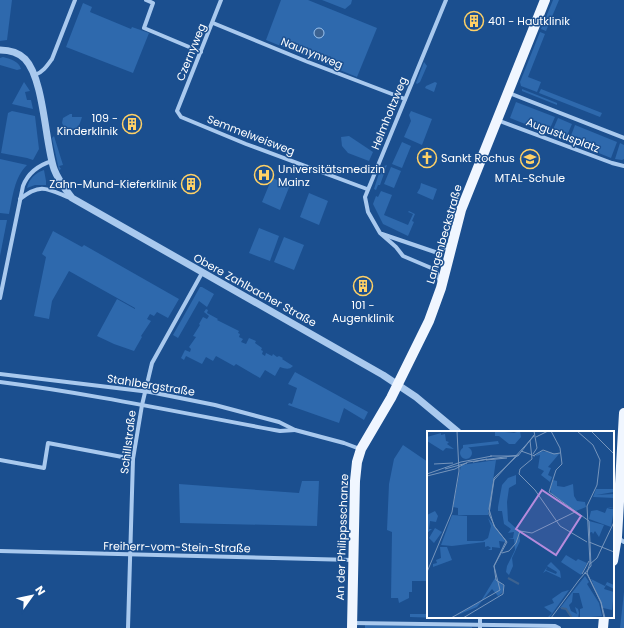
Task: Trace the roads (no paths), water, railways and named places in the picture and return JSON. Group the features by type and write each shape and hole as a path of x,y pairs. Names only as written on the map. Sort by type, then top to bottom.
{"main road":[{"name":"Langenbeckstraße","path":"397,384 429,322 441,288 461,210 544,0"},
{"name":"An der Philippsschanze","path":"352,625 355,477 357,462 361,449 391,398 397,384"},
{"path":"614,556 618,538 624,413"},
{"path":"603,628 604,618"}],"street":[{"path":"34,75 40,73 47,67 52,59 75,0"},
{"path":"146,0 153,3 144,28 201,52"},
{"name":"Czernyweg","path":"177,111 221,0"},
{"name":"Helmholtzweg","path":"441,288 436,270 403,256 396,247 380,233 368,212 365,197 446,0"},
{"name":"Naunynweg","path":"212,23 405,99"},
{"name":"Obere Zahlbacher Straße","path":"0,50 16,53 24,58 34,75 56,175 72,198 202,273 383,374 416,397 457,431"},
{"name":"Augustusplatz","path":"508,93 624,138"},
{"name":"Semmelweisweg","path":"177,111 181,117 246,144 367,189"},
{"name":"Augustusplatz","path":"496,120 612,163 624,166"},
{"path":"0,298 23,186 29,175 36,168 52,161"},
{"path":"20,199 33,190 41,188 72,198"},
{"path":"380,233 434,252 438,252 453,242"},
{"name":"Schillstraße","path":"128,628 133,459 145,390 152,363 202,273"},
{"name":"Stahlbergstraße","path":"0,374 145,390 215,405 279,422 295,430 361,449"},
{"name":"Stahlbergstraße","path":"0,382 44,387 280,431 295,430"},
{"path":"0,460 44,468 48,443 133,459"},
{"name":"Freiherr-vom-Stein-Straße","path":"0,551 354,560"},
{"path":"352,625 480,627 554,626 559,628"}],"place":[{"name":"401 - Hautklinik","path":"474,21"},
{"name":"109 - Kinderklinik","path":"132,124"},
{"name":"Sankt Rochus","path":"427,158"},
{"name":"MTAL-Schule","path":"530,159"},
{"name":"Universitätsmedizin Mainz","path":"264,175"},
{"name":"Zahn-Mund-Kieferklinik","path":"191,184"},
{"name":"101 - Augenklinik","path":"363,286"}]}
